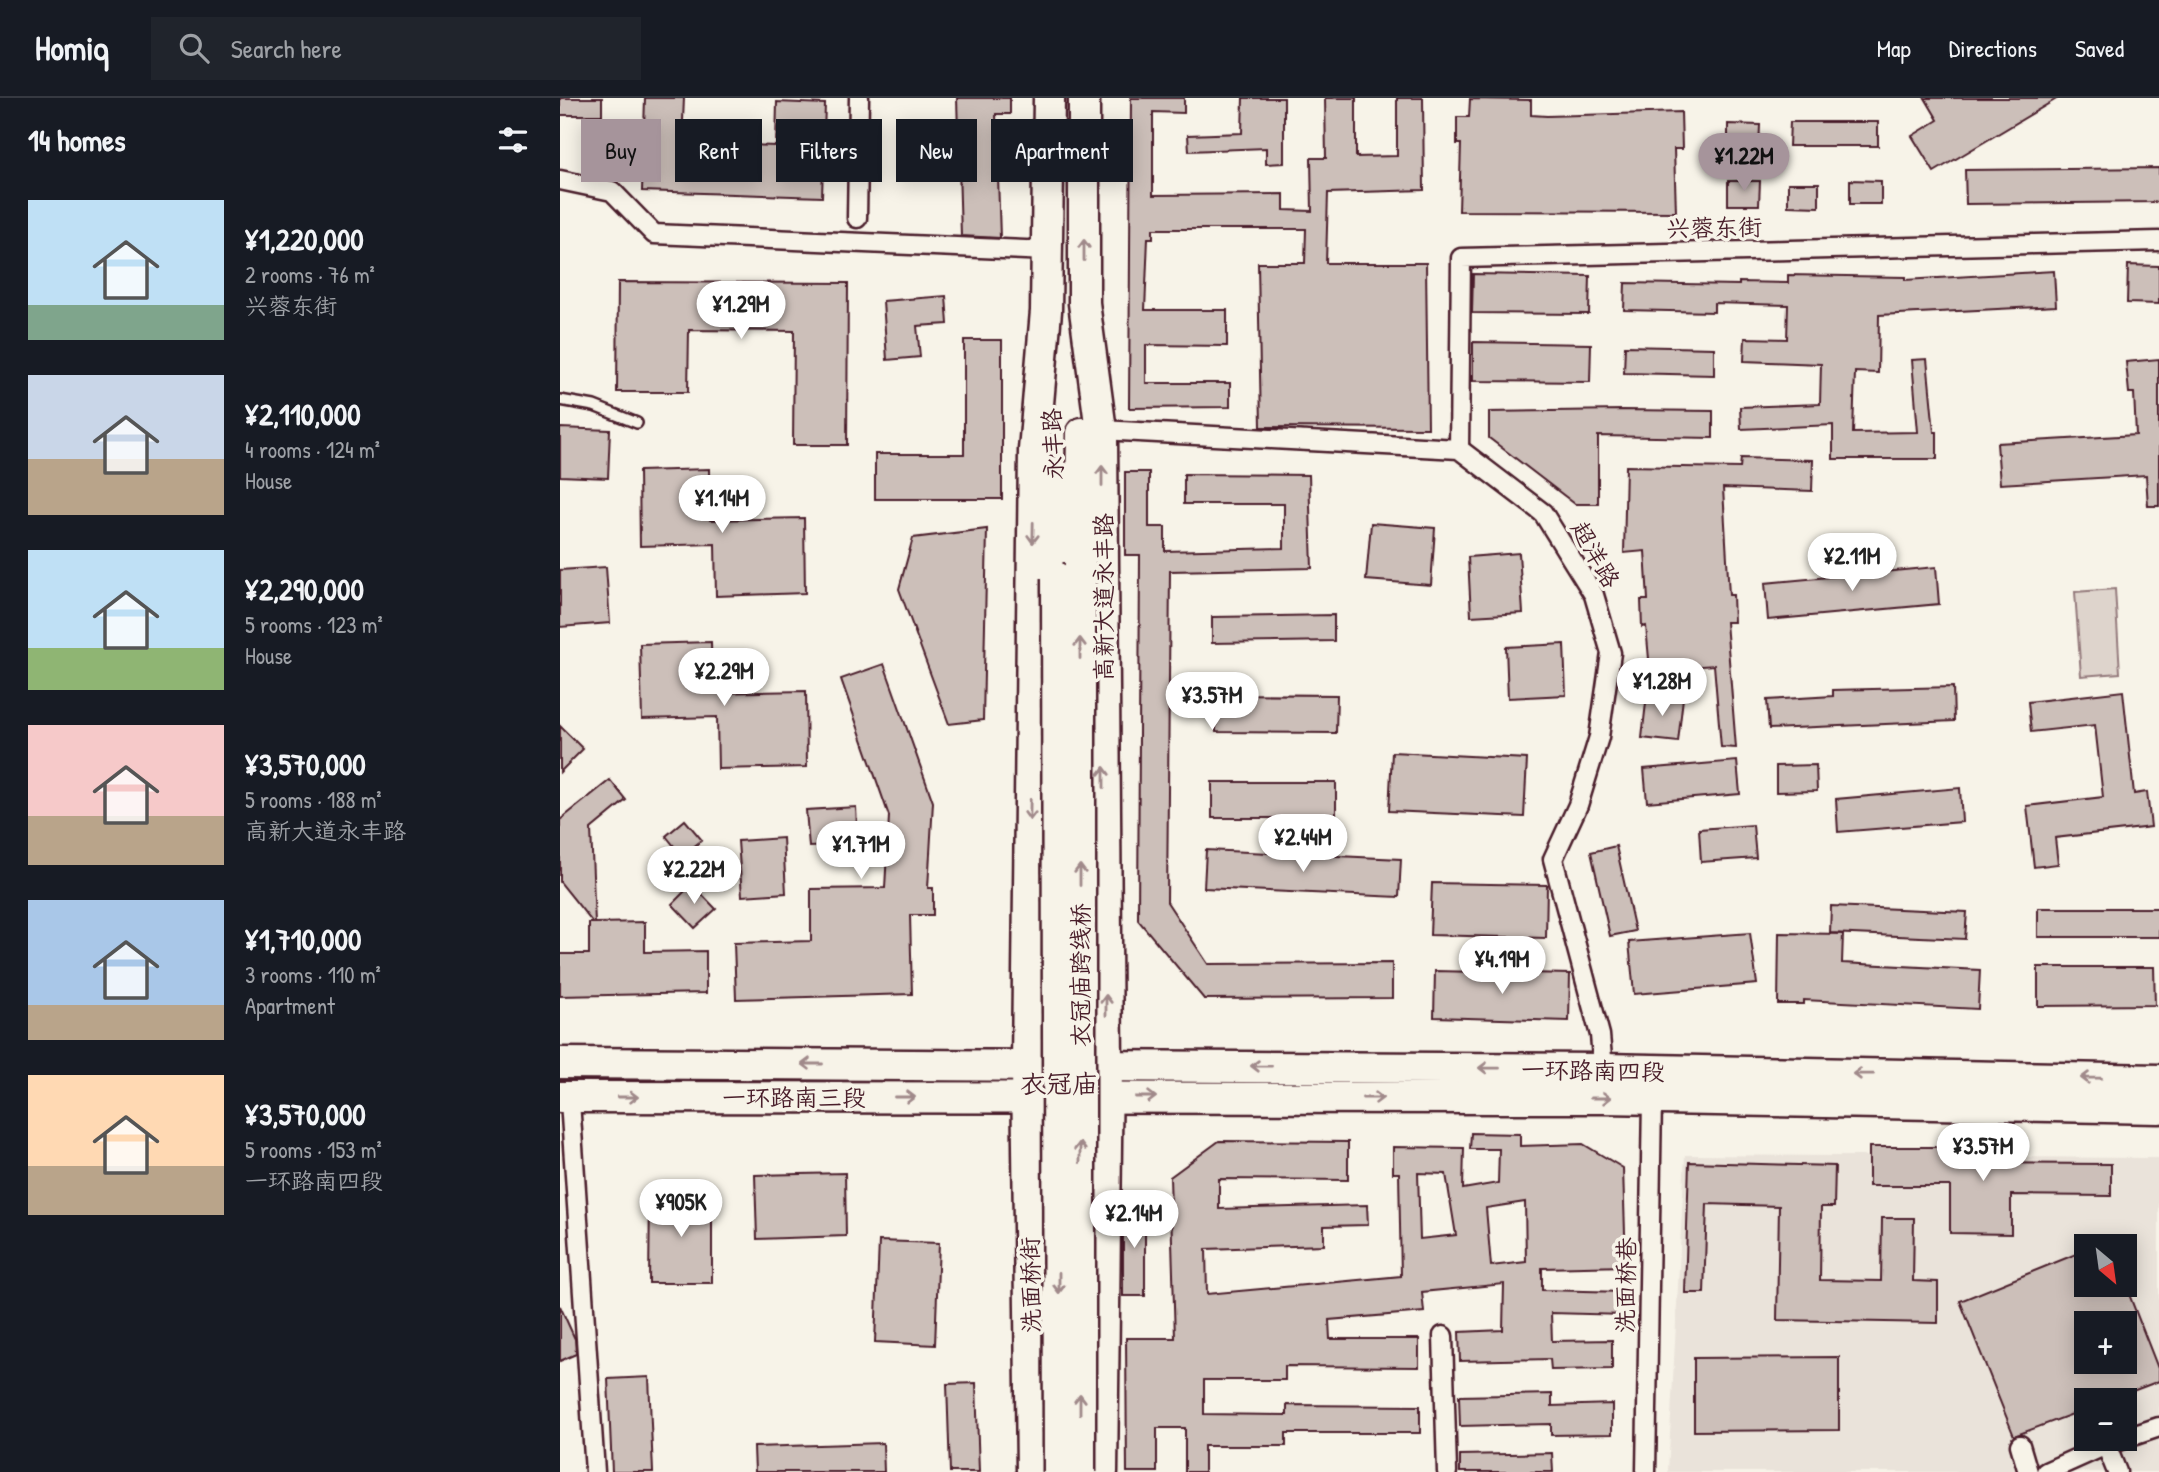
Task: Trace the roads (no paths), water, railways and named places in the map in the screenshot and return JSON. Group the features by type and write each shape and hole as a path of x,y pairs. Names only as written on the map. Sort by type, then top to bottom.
{"main road":[{"path":"1028,1097 1034,450 1046,311 1049,98"},
{"name":"高新大道永丰路","path":"1084,98 1084,303 1101,430 1107,1065 1104,1097"},
{"name":"永丰路","path":"1068,570 1084,303"},
{"name":"永丰路","path":"1046,311 1068,570"},
{"name":"衣冠庙跨线桥","path":"1059,1472 1068,570"},
{"name":"衣冠庙跨线桥","path":"1068,570 1080,1472"},
{"name":"一环路南三段","path":"560,1063 1027,1064"},
{"name":"一环路南四段","path":"1027,1064 1603,1069 2159,1080"},
{"name":"一环路南三段","path":"565,1099 1028,1097"},
{"name":"一环路南四段","path":"1028,1097 1652,1099 2159,1108"},
{"name":"洗面桥街","path":"1028,1097 1032,1472"},
{"path":"1102,1472 1104,1097"}],"street":[{"path":"857,218 859,98"},
{"path":"560,180 612,191 654,234 1048,251"},
{"name":"兴蓉东街","path":"1459,449 1461,258 2159,241"},
{"path":"1101,430 1459,449"},
{"name":"超洋路","path":"1459,449 1543,513 1594,594 1611,653 1599,737 1578,805 1553,859 1600,1035 1603,1069"},
{"path":"565,1099 595,1472"},
{"name":"洗面桥巷","path":"1646,1472 1652,1099"},
{"path":"1443,1336 1447,1472"},
{"path":"2137,1434 2159,1427"},
{"path":"2020,1445 2028,1472"},
{"path":"2046,1472 2093,1451"},
{"path":"2108,1451 2117,1472"}],"lane":[{"path":"560,400 594,405 637,423"}],"district":[{"name":"衣冠庙","path":"1059,1083"}]}
